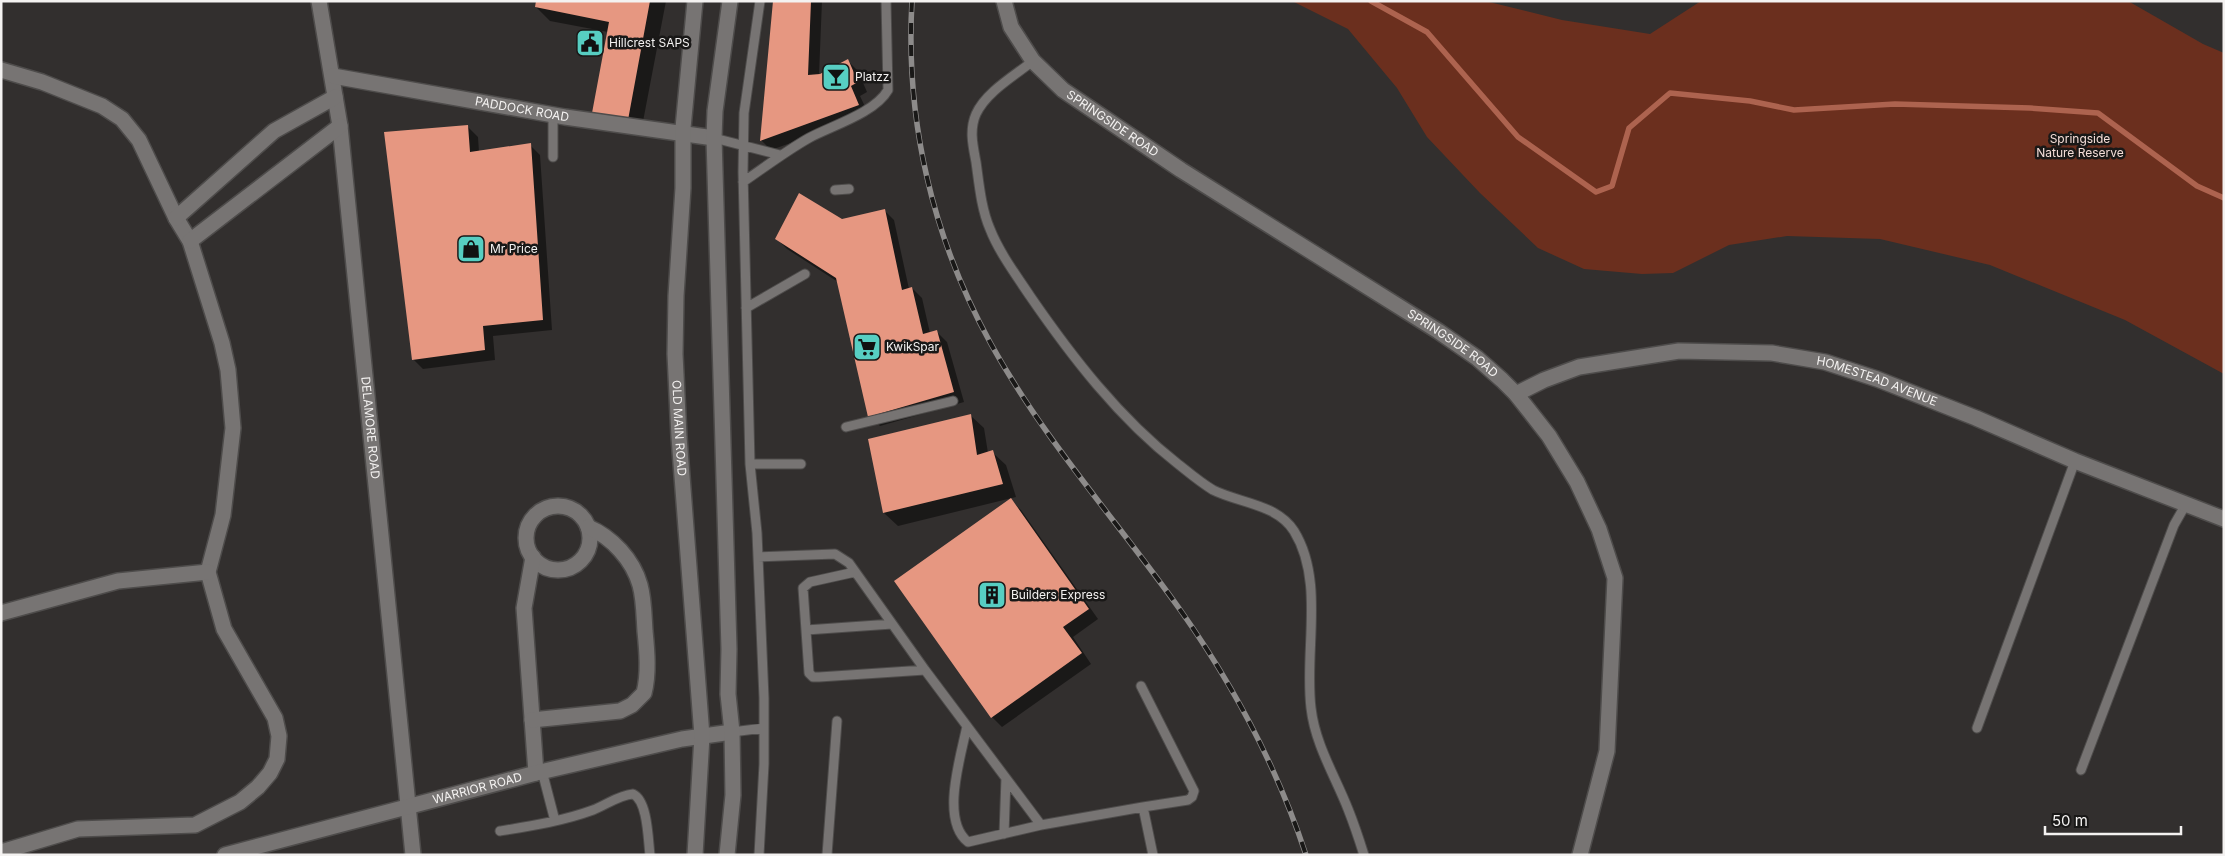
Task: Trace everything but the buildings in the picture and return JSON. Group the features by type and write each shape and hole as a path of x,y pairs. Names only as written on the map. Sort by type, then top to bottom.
{"street":[{"name":"DELAMORE ROAD","path":"318,1 333,76 340,126 413,855"},
{"name":"OLD MAIN ROAD","path":"695,1 683,134 683,188 676,296 675,354 679,437 702,736 695,855"},
{"path":"727,855 733,795 732,732 728,694 729,649 714,138 715,111 730,1"},
{"name":"SPRINGSIDE ROAD","path":"1004,1 1011,27 1032,61 1063,90 1099,116 1248,213 1438,330 1477,358 1516,394 1548,436 1577,482 1599,530 1615,578 1607,751 1580,855"},
{"path":"1,70 42,82 113,111 131,128 139,140 176,218 190,241 226,361 233,428 223,516 208,572 224,629 275,718 279,736 277,759 270,773 258,787 240,802 195,825 78,829 1,852"},
{"name":"PADDOCK ROAD","path":"333,76 553,115 714,138"},
{"path":"176,218 274,131 335,97"},
{"path":"190,241 340,126"},
{"name":"HOMESTEAD AVENUE","path":"1516,394 1544,380 1579,367 1679,351 1772,353 1825,362 1976,418 2075,461 2224,519"},
{"path":"561,506 578,513 588,527 590,536 586,554 573,566 556,570 547,568 533,557 526,540 530,523 543,510 561,506"},
{"path":"532,720 620,711 632,706 644,693 646,642 641,587 634,570 611,540 600,532 588,527"},
{"path":"533,557 524,608 532,720 539,772"},
{"path":"1,613 118,581 208,572"},
{"name":"WARRIOR ROAD","path":"225,855 539,772 682,738 732,732"}],"lane":[{"path":"759,855 764,728 763,650 750,464 744,113 760,1"},
{"path":"744,182 780,155 867,109 885,95 888,90 886,1"},
{"path":"1032,61 988,97 976,112 971,128 980,188 989,228 1019,280 1061,341 1134,426 1177,463 1213,490 1269,511 1286,521 1293,529 1301,543 1308,565 1312,596 1310,635 1311,709 1322,750 1348,808 1364,855"},
{"path":"553,115 553,157"},
{"path":"714,138 780,155"},
{"path":"834,190 849,189"},
{"path":"746,308 805,274"},
{"path":"846,427 952,401"},
{"path":"1977,728 2075,461"},
{"path":"750,464 800,464"},
{"path":"2082,770 2174,525 2186,504"},
{"path":"758,557 835,554 849,563 925,670 1041,825"},
{"path":"855,572 810,582 804,588 807,666 809,673 813,677 925,670"},
{"path":"806,630 892,624"},
{"path":"967,726 952,806 955,825 960,836 968,842 1041,825 1188,800 1192,797 1194,791 1141,686"},
{"path":"826,855 837,721"},
{"path":"732,732 764,728"},
{"path":"539,772 555,821"},
{"path":"1004,834 1006,778"},
{"path":"500,831 555,821 593,810 626,795 633,794 641,800 645,814 650,855"},
{"path":"1143,807 1153,855"}],"green space":[{"name":"Springside Nature Reserve","path":"1292,1 1485,1 1562,20 1650,34 1701,1 2128,1 2203,44 2224,53 2224,374 2125,320 1990,265 1880,239 1787,236 1729,245 1673,273 1642,274 1584,269 1538,248 1480,193 1427,137 1397,88 1348,29"}],"waterway":[{"path":"1371,1 1427,32 1518,137 1596,192 1612,186 1629,128 1670,93 1750,101 1794,110 1895,104 2030,108 2098,113 2197,186 2224,198"}],"railway":[{"path":"912,1 911,46 913,90 927,178 953,263 971,304 991,344 1034,414 1157,578 1219,668 1268,759 1282,790 1306,855"}],"place":[{"name":"Hillcrest SAPS","path":"590,43"},
{"name":"Platzz","path":"836,77"},
{"name":"Mr Price","path":"471,249"},
{"name":"KwikSpar","path":"867,347"},
{"name":"Builders Express","path":"992,595"}]}
